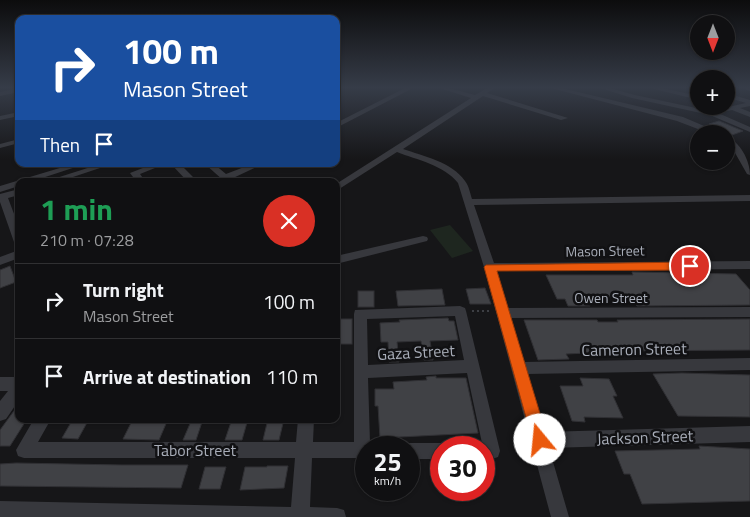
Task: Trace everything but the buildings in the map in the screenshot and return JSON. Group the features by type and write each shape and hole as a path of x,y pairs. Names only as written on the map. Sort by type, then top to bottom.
{"street":[{"path":"340,124 365,111"},
{"path":"340,185 455,111"},
{"path":"537,111 564,118"},
{"path":"648,111 696,125"},
{"path":"0,118 15,115"},
{"path":"680,119 701,115"},
{"path":"716,115 750,130"},
{"path":"0,146 15,142"},
{"path":"735,146 750,172"},
{"path":"396,149 454,174 462,183 490,267 540,440 560,517"},
{"path":"34,178 71,167"},
{"path":"62,178 98,167"},
{"path":"138,178 134,173 152,167"},
{"path":"178,167 189,178"},
{"path":"212,167 225,178"},
{"path":"231,178 253,167"},
{"path":"1,194 15,185"},
{"path":"1,194 15,192"},
{"path":"1,194 15,231"},
{"path":"469,202 750,198"},
{"path":"340,259 423,239"},
{"path":"0,260 15,255"},
{"name":"Mason Street","path":"490,267 750,265"},
{"path":"363,436 360,314 460,311 485,436"},
{"name":"Owen Street","path":"503,313 750,312"},
{"name":"Cameron Street","path":"519,368 750,364"},
{"name":"Gaza Street","path":"361,372 472,366"},
{"path":"0,384 15,386"},
{"path":"0,414 15,392"},
{"name":"Tabor Street","path":"41,423 24,450 355,450"},
{"path":"300,517 306,423"},
{"name":"Jackson Street","path":"540,440 750,434"},
{"path":"0,510 337,517"}],"path":[{"path":"460,311 503,313"}],"shaded area":[{"path":"450,225 473,251 452,258 430,230"}],"route":[{"path":"540,440 490,267 690,266"}]}
